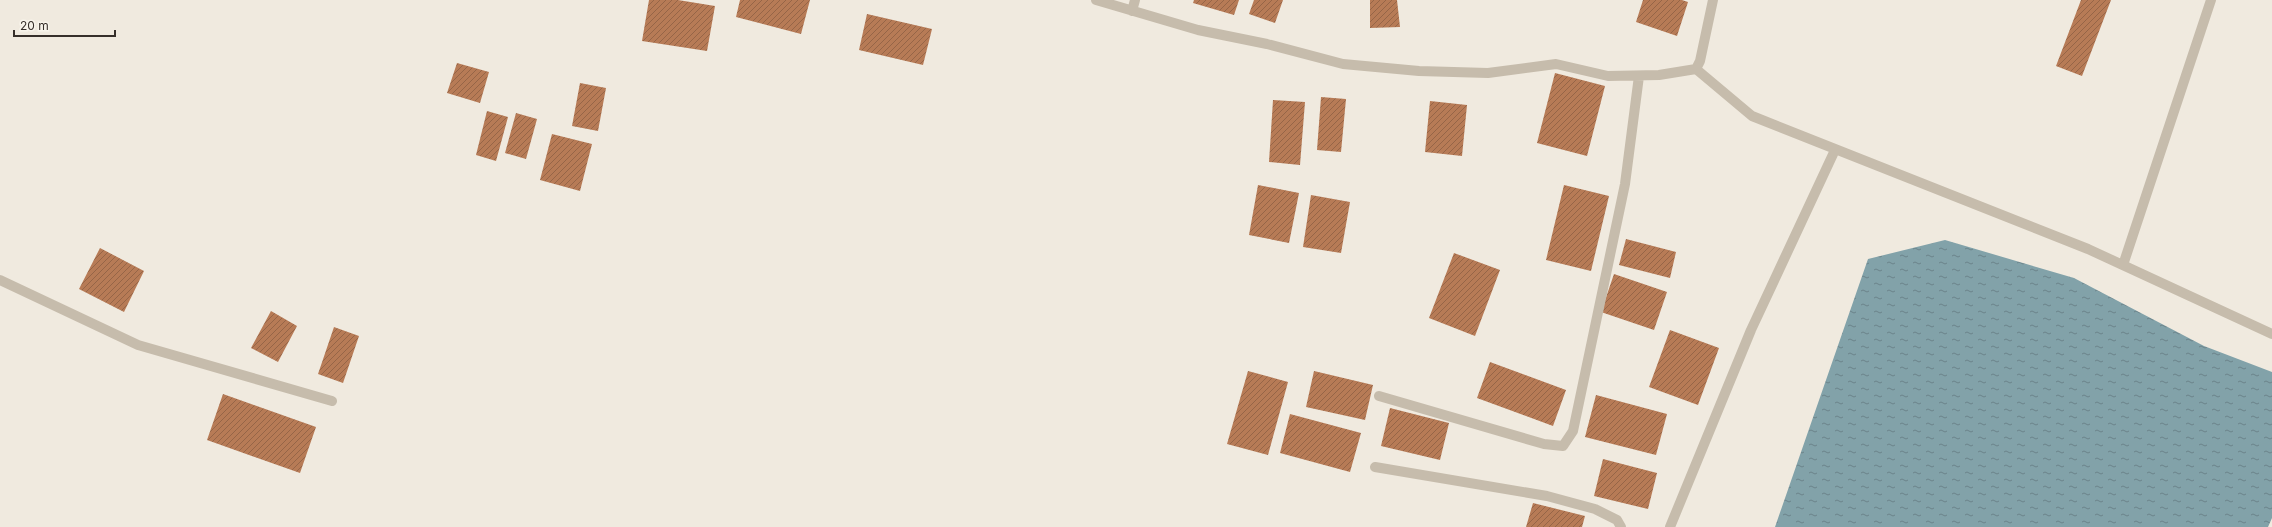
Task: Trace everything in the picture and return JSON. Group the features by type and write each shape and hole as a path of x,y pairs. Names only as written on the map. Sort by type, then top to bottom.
{"street":[{"path":"1096,0 1198,30 1267,44 1343,64 1419,71 1488,73 1556,64 1608,76 1660,76 1696,70 1752,116 2088,249 2272,334"},
{"path":"1132,11 1135,0"},
{"path":"1696,70 1700,61 1713,0"},
{"path":"2123,264 2211,0"},
{"path":"1379,396 1544,444 1563,446 1573,431 1625,184 1639,76"},
{"path":"1670,527 1751,330 1835,150"},
{"path":"0,280 138,345 332,401"},
{"path":"1375,468 1547,496 1596,509 1617,520 1621,527"}],"water":[{"path":"1945,240 2074,278 2204,346 2272,372 2272,518 2268,527 1775,527 1868,259"}],"building":[{"path":"649,0 678,0 715,6 707,51 642,41"},
{"path":"740,0 810,0 801,34 736,17"},
{"path":"1194,0 1239,0 1234,15 1193,3"},
{"path":"1254,0 1283,0 1275,23 1249,14"},
{"path":"1370,0 1397,0 1400,27 1370,28"},
{"path":"1643,0 1682,0 1688,2 1677,36 1636,22"},
{"path":"2081,0 2111,0 2082,76 2056,66"},
{"path":"867,14 932,29 923,65 859,50"},
{"path":"457,63 489,72 480,103 447,93"},
{"path":"1555,73 1605,86 1587,156 1537,143"},
{"path":"580,83 606,88 598,131 572,126"},
{"path":"1321,97 1346,99 1341,152 1317,150"},
{"path":"1273,100 1305,102 1300,165 1269,162"},
{"path":"1430,101 1467,105 1462,156 1425,152"},
{"path":"487,111 508,117 496,161 476,155"},
{"path":"516,113 537,119 526,159 505,153"},
{"path":"552,134 592,144 580,191 540,180"},
{"path":"1258,185 1299,193 1289,243 1249,235"},
{"path":"1564,185 1609,196 1591,271 1546,260"},
{"path":"1311,195 1350,202 1341,253 1303,247"},
{"path":"1626,239 1676,252 1670,278 1619,265"},
{"path":"100,248 144,271 124,312 79,289"},
{"path":"1454,253 1500,270 1475,336 1429,318"},
{"path":"1614,274 1667,292 1654,330 1601,312"},
{"path":"271,311 297,326 278,362 251,348"},
{"path":"334,327 359,336 343,383 318,374"},
{"path":"1670,330 1719,348 1698,405 1649,387"},
{"path":"1490,362 1566,390 1553,426 1477,398"},
{"path":"1248,371 1288,382 1268,455 1227,444"},
{"path":"1314,371 1373,385 1365,420 1306,407"},
{"path":"223,394 316,427 300,473 207,440"},
{"path":"1596,395 1667,414 1656,455 1585,437"},
{"path":"1390,408 1449,423 1440,460 1381,446"},
{"path":"1290,414 1361,433 1350,472 1280,453"},
{"path":"1603,459 1657,473 1648,509 1594,496"},
{"path":"1533,503 1585,516 1582,527 1526,527"}]}
